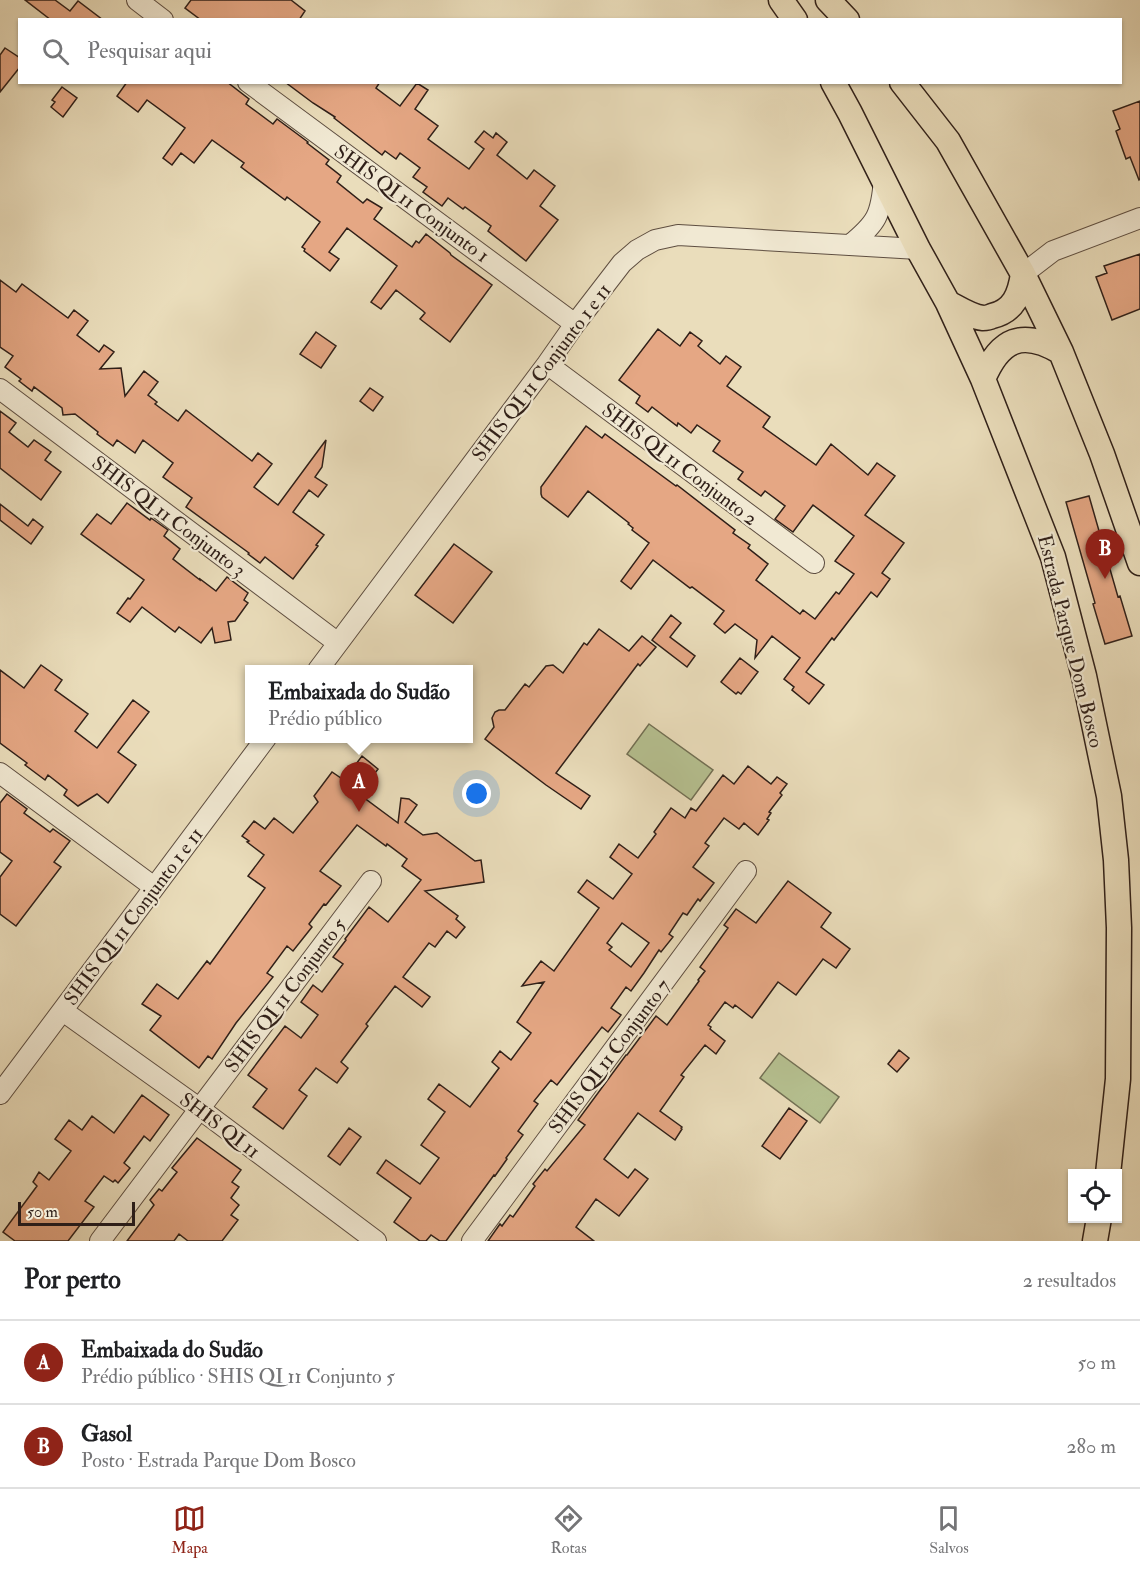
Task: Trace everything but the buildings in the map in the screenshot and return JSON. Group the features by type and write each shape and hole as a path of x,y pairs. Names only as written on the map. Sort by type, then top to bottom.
{"main road":[{"path":"781,0 794,18"},
{"path":"828,0 845,18"},
{"path":"843,0 855,18"},
{"name":"Estrada Parque Dom Bosco","path":"834,84 948,303 983,379 1053,557 1084,676 1108,796 1116,860 1119,928 1118,1079 1108,1169"},
{"path":"904,84 948,141 1023,274 1061,352 1102,454 1140,562"},
{"path":"948,303 984,318 1000,314 1009,309 1017,299 1023,274"},
{"path":"983,379 1000,350 1014,341 1032,339 1048,344 1061,352"},
{"path":"1095,1241 1099,1223"}],"street":[{"path":"137,0 160,18"},
{"name":"SHIS QI 11 Conjunto 1","path":"251,84 575,324"},
{"path":"850,245 871,226 882,203 884,180"},
{"path":"1023,274 1053,251 1140,218"},
{"name":"SHIS QI 11 Conjunto 1 e 11","path":"321,665 575,324 622,263 636,250 655,240 678,235 918,249"},
{"name":"SHIS QI 11 Conjunto 2","path":"547,364 814,563"},
{"name":"SHIS QI 11 Conjunto 3","path":"0,389 338,643"},
{"name":"SHIS QI 11 Conjunto 1 e 11","path":"0,1094 262,743"},
{"path":"0,773 154,887"},
{"name":"SHIS QI 11 Conjunto 7","path":"472,1241 746,872"},
{"name":"SHIS QI 11 Conjunto 5","path":"100,1241 370,881"},
{"name":"SHIS QI 11","path":"63,1011 200,1109 376,1241"}],"green space":[{"path":"649,724 713,770 691,800 627,754"},
{"path":"779,1053 839,1097 820,1123 760,1078"}],"place":[{"name":"Gasol","path":"1105,579"},
{"name":"Embaixada do Sudão","path":"359,812"}]}
